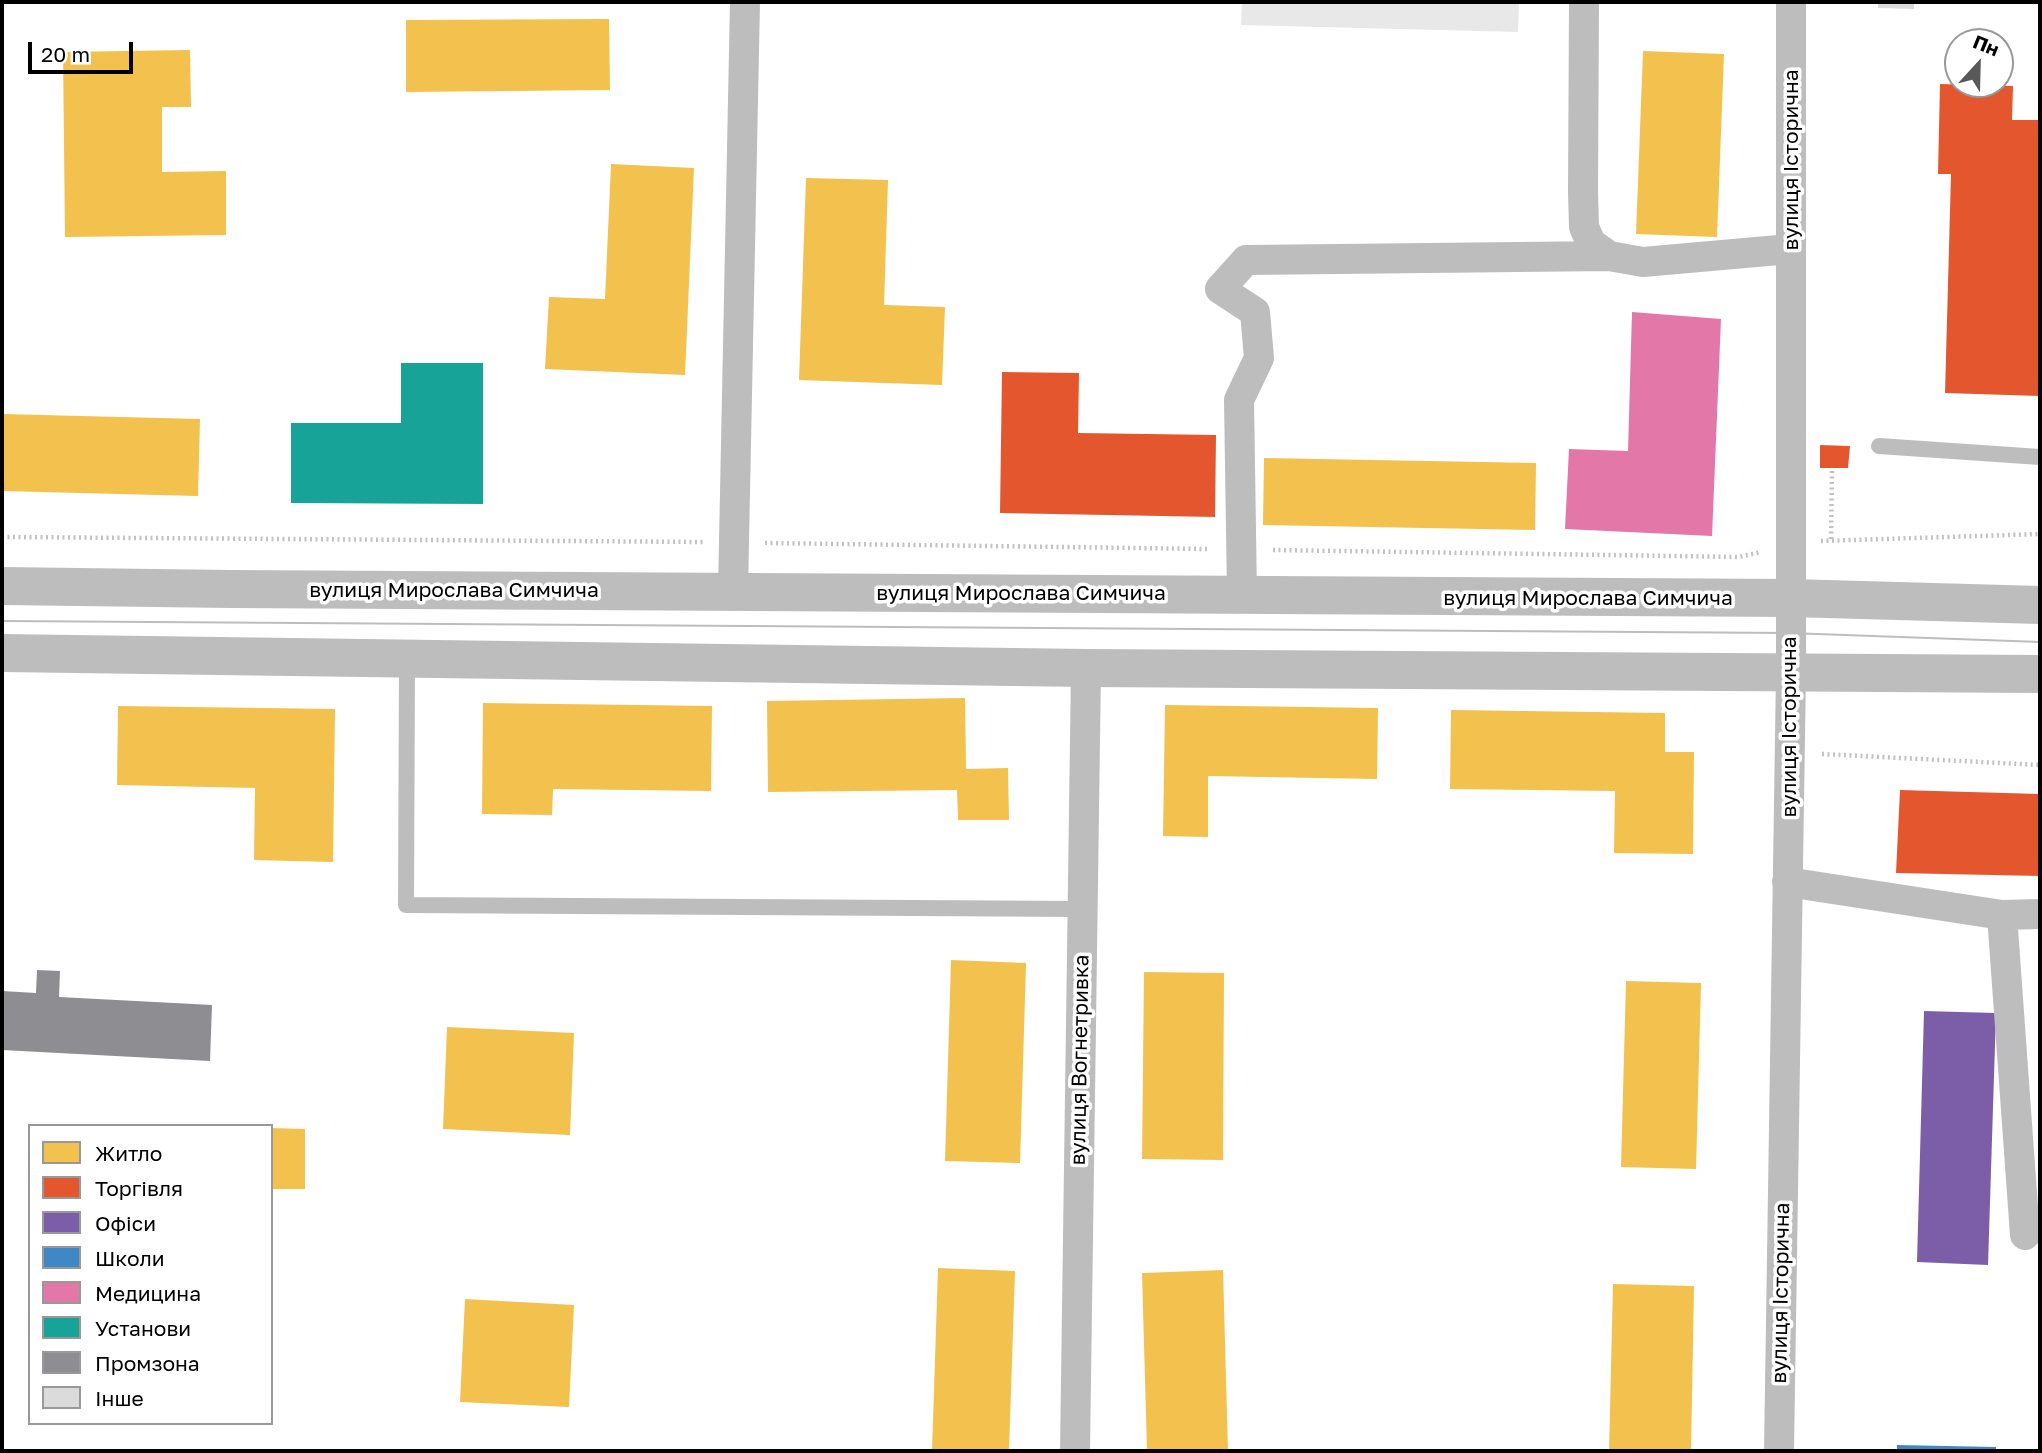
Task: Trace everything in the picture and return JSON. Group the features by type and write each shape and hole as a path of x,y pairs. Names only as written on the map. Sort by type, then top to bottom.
{"street":[{"path":"733,591 745,2"},
{"path":"1584,2 1584,227 1591,243 1609,256"},
{"name":"вулиця Історична","path":"1779,1451 1791,672 1791,2"},
{"path":"1242,595 1240,400 1259,358 1255,312 1220,289 1246,260 1609,256 1643,262 1790,249"},
{"name":"вулиця Мирослава Симчича","path":"2,586 1791,598 2040,605"},
{"path":"2,653 1086,668 2040,674"},
{"name":"вулиця Вогнетривка","path":"1075,1451 1086,668"},
{"path":"1787,882 2002,915 2040,914"},
{"path":"2002,915 2025,1235"}],"lane":[{"path":"1879,446 2040,457"},
{"path":"407,660 406,905 1082,909"}],"path":[{"path":"1831,539 1832,471"},
{"path":"2,537 734,542 1739,556 1831,539 2040,534"},
{"path":"1822,754 2040,765"}],"shaded area":[{"path":"1242,2 1519,2 1518,32 1241,25"}],"building: Житло":[{"path":"609,19 610,90 406,92 406,20"},
{"path":"190,50 191,107 162,107 162,172 226,171 226,235 65,237 63,52"},
{"path":"1643,51 1724,54 1717,237 1636,234"},
{"path":"611,164 694,168 685,375 545,369 549,297 605,299"},
{"path":"806,178 888,180 884,305 945,307 942,385 799,380"},
{"path":"2,414 200,419 198,496 2,491"},
{"path":"1264,458 1536,463 1535,530 1263,525"},
{"path":"965,698 966,769 1008,768 1009,820 958,820 957,790 768,792 767,701"},
{"path":"483,703 712,706 711,791 553,789 552,815 482,814"},
{"path":"1165,705 1378,708 1377,779 1208,776 1208,837 1163,836"},
{"path":"118,706 335,709 333,862 254,860 255,788 117,785"},
{"path":"1451,710 1665,713 1665,752 1694,752 1693,854 1614,853 1615,791 1450,789"},
{"path":"951,960 1026,963 1020,1163 945,1161"},
{"path":"1144,972 1224,973 1223,1160 1142,1159"},
{"path":"1626,981 1701,983 1696,1169 1621,1167"},
{"path":"447,1027 574,1033 570,1135 443,1129"},
{"path":"273,1128 305,1129 305,1189 273,1189"},
{"path":"938,1268 1015,1271 1009,1451 932,1451"},
{"path":"1223,1270 1228,1451 1147,1451 1142,1273"},
{"path":"1613,1284 1694,1286 1691,1451 1609,1451"},
{"path":"465,1299 574,1305 569,1407 460,1402"}],"building: Торгівля":[{"path":"1940,84 1944,84 1944,98 2013,98 2012,120 2040,120 2040,396 1945,393 1951,174 1938,174"},
{"path":"1002,372 1079,373 1078,433 1216,435 1215,517 1000,513"},
{"path":"1820,445 1850,446 1848,468 1820,468"},
{"path":"1900,790 2040,794 2040,876 1896,873"}],"building: Офіси":[{"path":"1924,1011 1996,1013 1988,1265 1917,1262"}],"building: Школи":[{"path":"1897,1445 1996,1447 1996,1451 1897,1451"}],"building: Медицина":[{"path":"1632,312 1721,319 1712,536 1565,529 1569,449 1628,451"}],"building: Установи":[{"path":"401,363 483,363 483,504 291,503 291,423 401,423"}],"building: Промзона":[{"path":"37,970 60,971 59,997 212,1005 210,1061 2,1050 2,991 36,993"}],"building: Інше":[{"path":"1878,2 1914,2 1914,9 1878,8"}],"tram line":[{"path":"2,621 1789,633 2040,642"},
{"path":"2,645 1744,660 1789,658 2040,666"}]}
